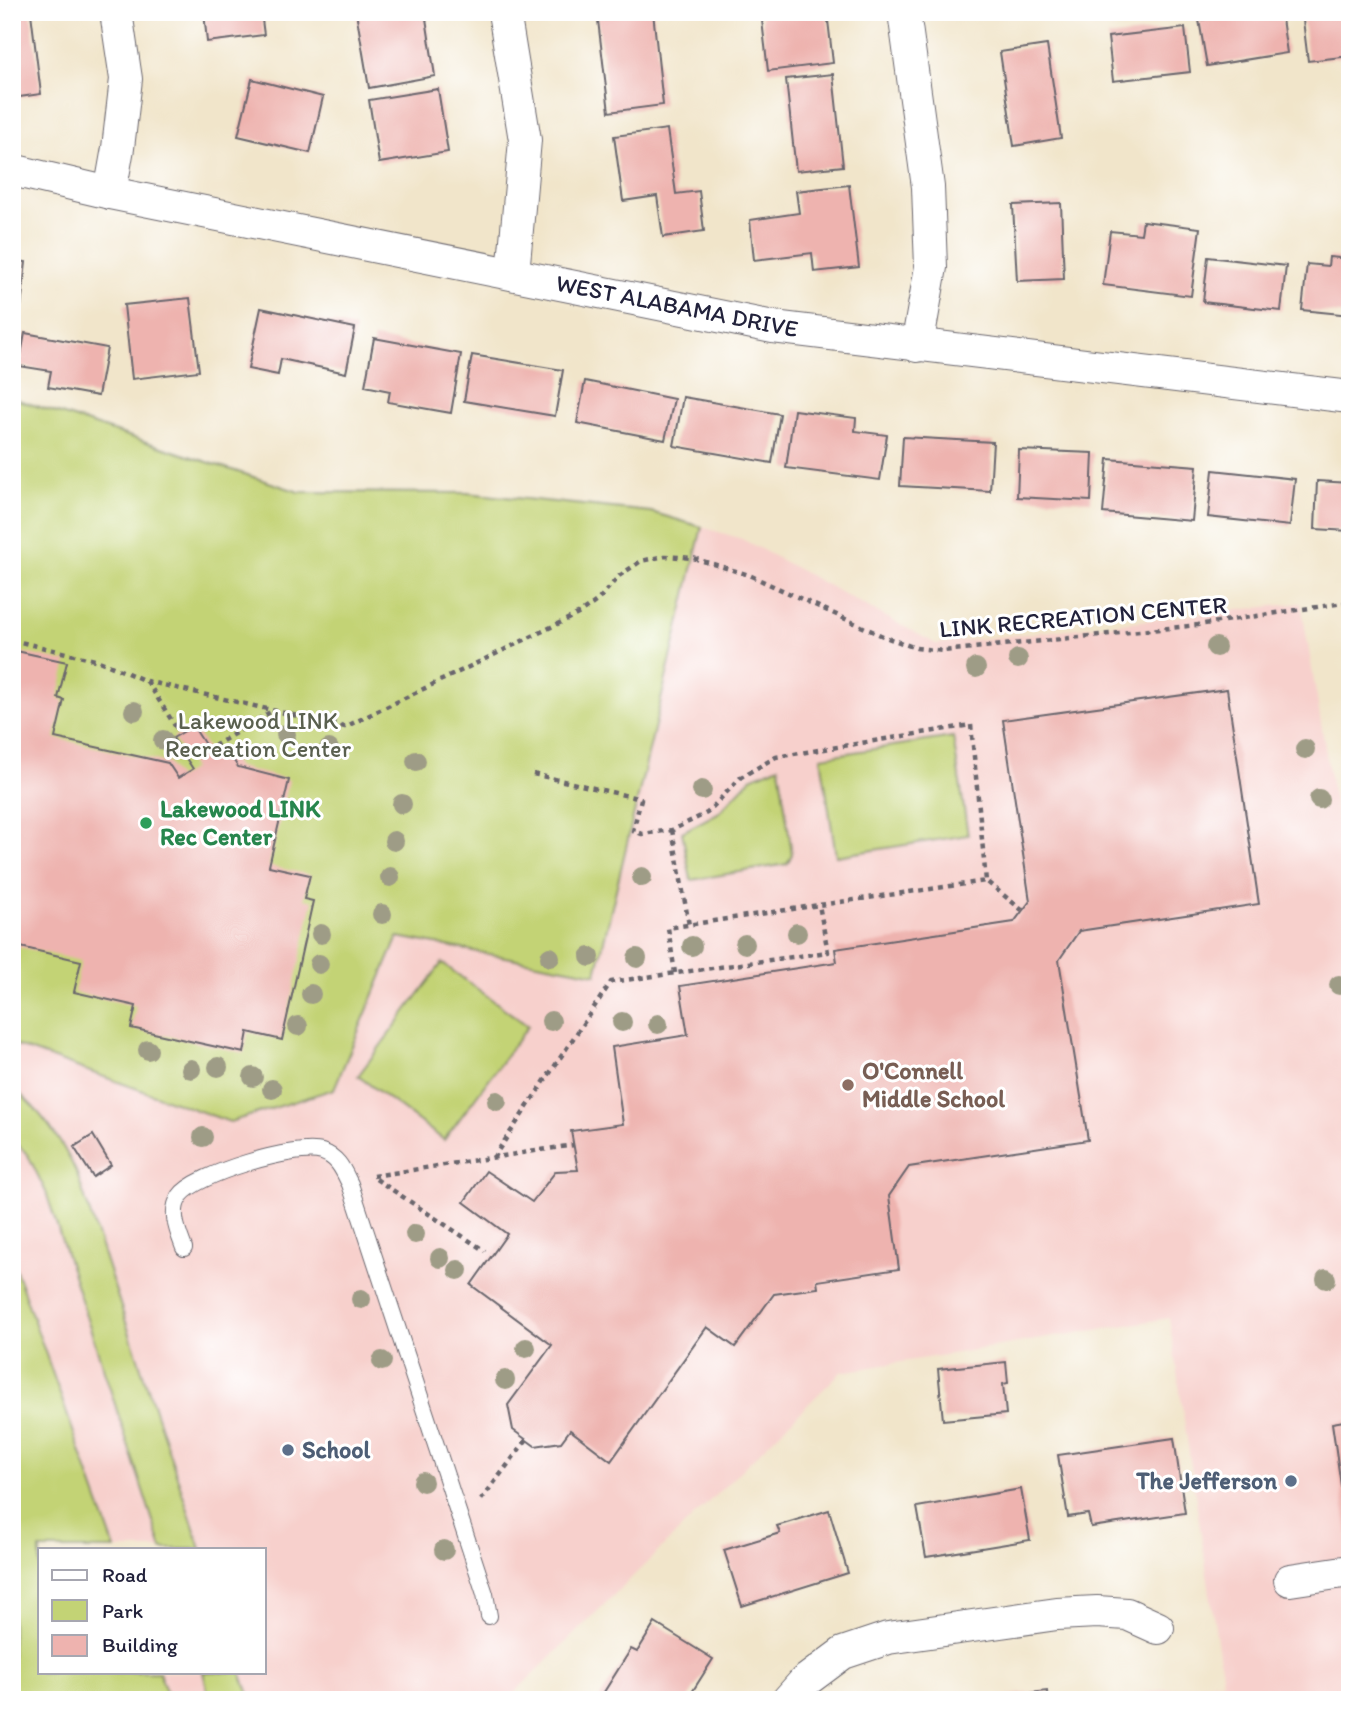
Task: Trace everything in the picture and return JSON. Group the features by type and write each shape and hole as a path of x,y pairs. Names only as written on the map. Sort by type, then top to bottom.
{"street":[{"path":"110,193 126,79 116,12"},
{"path":"504,12 525,140 513,274"},
{"path":"904,12 928,187 931,267 917,346"},
{"name":"WEST ALABAMA DRIVE","path":"12,170 110,193 773,327 1350,397"},
{"path":"1290,1580 1350,1571"},
{"path":"788,1700 804,1682 843,1653 888,1638 1057,1614 1097,1612 1127,1614 1158,1628"}],"lane":[{"path":"184,1248 174,1217 179,1197 196,1182 275,1154 322,1152 337,1160 350,1184 482,1585 489,1616"}],"path":[{"name":"LINK RECREATION CENTER","path":"12,639 99,661 146,681 345,727 580,613 598,600 619,576 641,561 665,556 693,558 749,576 885,637 916,648 944,651 1198,625 1350,601"},
{"path":"146,681 177,729"},
{"path":"214,746 273,710"},
{"path":"534,774 641,799 633,831 642,834 672,830 707,813 741,777 776,757 971,725 986,881 1022,910"},
{"path":"672,830 689,925"},
{"path":"675,973 668,928 986,881"},
{"path":"493,1158 611,982 828,952 819,905"},
{"path":"485,1251 372,1177 574,1145"},
{"path":"481,1500 527,1438"}],"shaded area":[{"path":"702,527 742,539 936,644 1301,603 1350,897 1350,1700 1096,1700 1223,1681 1169,1318 841,1372 507,1700 12,1700 12,1044 230,1122 334,1089 397,937 596,974"}],"green space":[{"name":"Lakewood LINK Recreation Center","path":"12,398 299,492 467,493 651,512 702,527 596,974 398,937 334,1089 230,1122 12,1044"},
{"path":"953,737 968,835 836,856 821,757"},
{"path":"779,766 792,854 787,864 691,880 682,832 718,813 751,778"},
{"path":"442,963 528,1026 444,1140 358,1076"},
{"path":"12,1087 50,1127 77,1174 201,1548 162,1548 46,1192 28,1155 12,1139"},
{"path":"12,1259 115,1548 38,1548 38,1674 160,1674 169,1700 12,1700"},
{"path":"204,1674 242,1674 251,1700 210,1700"}],"building":[{"path":"204,12 261,12 264,35 207,42"},
{"path":"356,12 425,12 435,76 369,88"},
{"path":"597,12 653,12 663,105 609,112"},
{"path":"761,12 827,12 833,63 768,71"},
{"path":"1252,12 1281,12 1287,53 1207,66 1199,20"},
{"path":"1302,12 1350,12 1350,56 1308,61"},
{"path":"31,13 41,94 12,98 12,15"},
{"path":"1185,28 1190,72 1113,81 1108,37"},
{"path":"1047,45 1061,138 1014,146 1000,52"},
{"path":"833,74 843,166 796,171 786,79"},
{"path":"252,79 323,97 310,153 238,136"},
{"path":"438,89 448,152 379,163 369,100"},
{"path":"667,129 676,194 699,191 704,231 663,237 657,196 623,201 614,136"},
{"path":"849,185 859,267 814,272 812,253 754,260 750,220 799,213 796,191"},
{"path":"1061,203 1064,279 1017,281 1013,205"},
{"path":"1143,221 1200,228 1191,296 1103,285 1110,231 1141,234"},
{"path":"1208,257 1286,266 1281,311 1203,302"},
{"path":"1329,257 1350,259 1350,315 1302,310 1307,264 1328,266"},
{"path":"12,260 26,262 21,307 12,306"},
{"path":"190,298 199,371 132,379 124,305"},
{"path":"261,308 355,328 346,373 281,359 278,375 248,369"},
{"path":"25,333 107,348 98,396 48,387 51,371 19,366"},
{"path":"374,338 461,354 451,413 388,402 390,391 365,386"},
{"path":"472,355 563,370 555,416 464,401"},
{"path":"585,381 674,399 665,440 577,423"},
{"path":"683,397 780,414 772,463 674,446"},
{"path":"794,410 856,418 855,431 887,435 880,480 786,468"},
{"path":"903,437 993,442 990,491 900,486"},
{"path":"1019,450 1093,453 1091,501 1017,497"},
{"path":"1108,459 1197,466 1192,521 1103,513"},
{"path":"1213,470 1295,479 1290,526 1208,517"},
{"path":"1317,481 1350,483 1350,531 1315,529"},
{"name":"Lakewood LINK Rec Center","path":"12,650 67,662 58,698 64,700 55,738 168,763 178,778 193,769 173,738 193,726 213,757 226,749 238,767 289,780 269,866 310,875 304,899 313,901 282,1040 248,1032 244,1053 131,1028 136,1006 74,992 81,961 12,945"},
{"name":"O'Connell Middle School","path":"1227,689 1259,904 1079,931 1059,960 1088,1140 909,1167 889,1196 899,1269 817,1281 818,1288 774,1294 735,1347 707,1327 611,1461 570,1430 561,1442 535,1446 513,1430 508,1405 552,1345 471,1285 507,1234 464,1202 486,1171 532,1202 556,1171 578,1170 571,1131 623,1124 612,1047 688,1035 680,986 837,962 835,949 1014,922 1030,901 1003,720"},
{"path":"93,1135 111,1165 93,1177 74,1147"},
{"path":"1006,1362 1008,1383 1003,1384 1006,1414 943,1420 938,1369"},
{"path":"1350,1420 1350,1534 1348,1534 1332,1423"},
{"path":"1174,1438 1185,1513 1091,1527 1088,1514 1068,1517 1058,1455"},
{"path":"1021,1489 1030,1540 926,1557 917,1507"},
{"path":"829,1510 848,1573 742,1606 724,1550 780,1533 777,1526"},
{"path":"655,1623 713,1659 687,1700 599,1700 631,1649 637,1652"},
{"path":"1047,1691 1048,1700 988,1700 988,1698"}],"place":[{"name":"Lakewood LINK Rec Center","path":"146,823"},
{"name":"O'Connell Middle School","path":"848,1085"},
{"name":"School","path":"288,1450"},
{"name":"The Jefferson","path":"1291,1481"}]}
